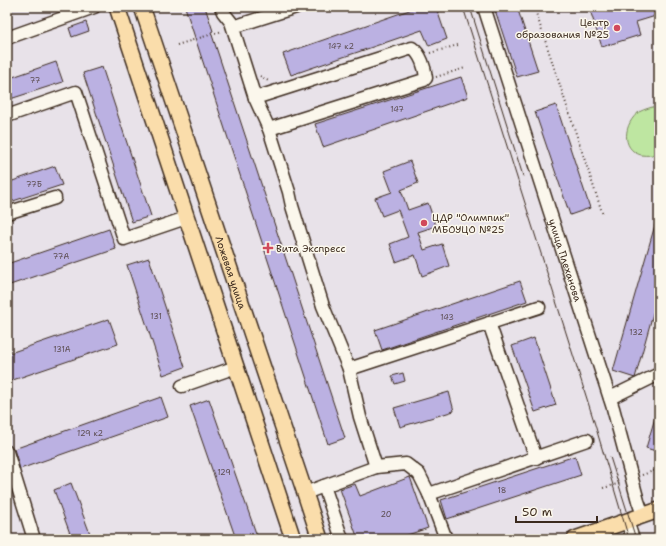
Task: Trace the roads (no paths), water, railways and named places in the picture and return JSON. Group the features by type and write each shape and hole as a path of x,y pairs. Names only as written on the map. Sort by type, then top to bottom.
{"main road":[{"path":"117,7 293,539"},
{"name":"Ложевая улица","path":"142,7 306,493 320,539"},
{"path":"575,539 659,510"}],"street":[{"path":"7,38 70,11 94,7"},
{"path":"221,7 223,12 232,22 255,98 269,129 323,306 349,369 360,417 376,467"},
{"path":"233,27 296,7"},
{"name":"улица Плеханова","path":"484,7 610,398 643,515"},
{"path":"255,98 412,48 416,50 420,56 425,72 426,78 424,80 269,129"},
{"path":"7,116 76,92 124,239 186,218"},
{"path":"7,213 55,198"},
{"path":"349,369 539,307"},
{"path":"490,323 536,458"},
{"path":"182,386 236,367"},
{"path":"610,398 659,374"},
{"path":"429,494 588,440"},
{"path":"7,452 34,539"},
{"path":"306,493 376,467 406,464 419,474 429,494 446,539"},
{"path":"324,486 342,539"},
{"path":"627,521 633,539"}],"tram line":[{"path":"463,7 593,418 629,539"},
{"path":"470,7 523,176"},
{"path":"610,457 636,539"}],"place":[{"name":"Центр образования №25","path":"617,28"},
{"name":"ЦДР \"Олимпик\" МБОУЦО №25","path":"424,223"},
{"name":"Вита Экспресс","path":"268,248"}]}
